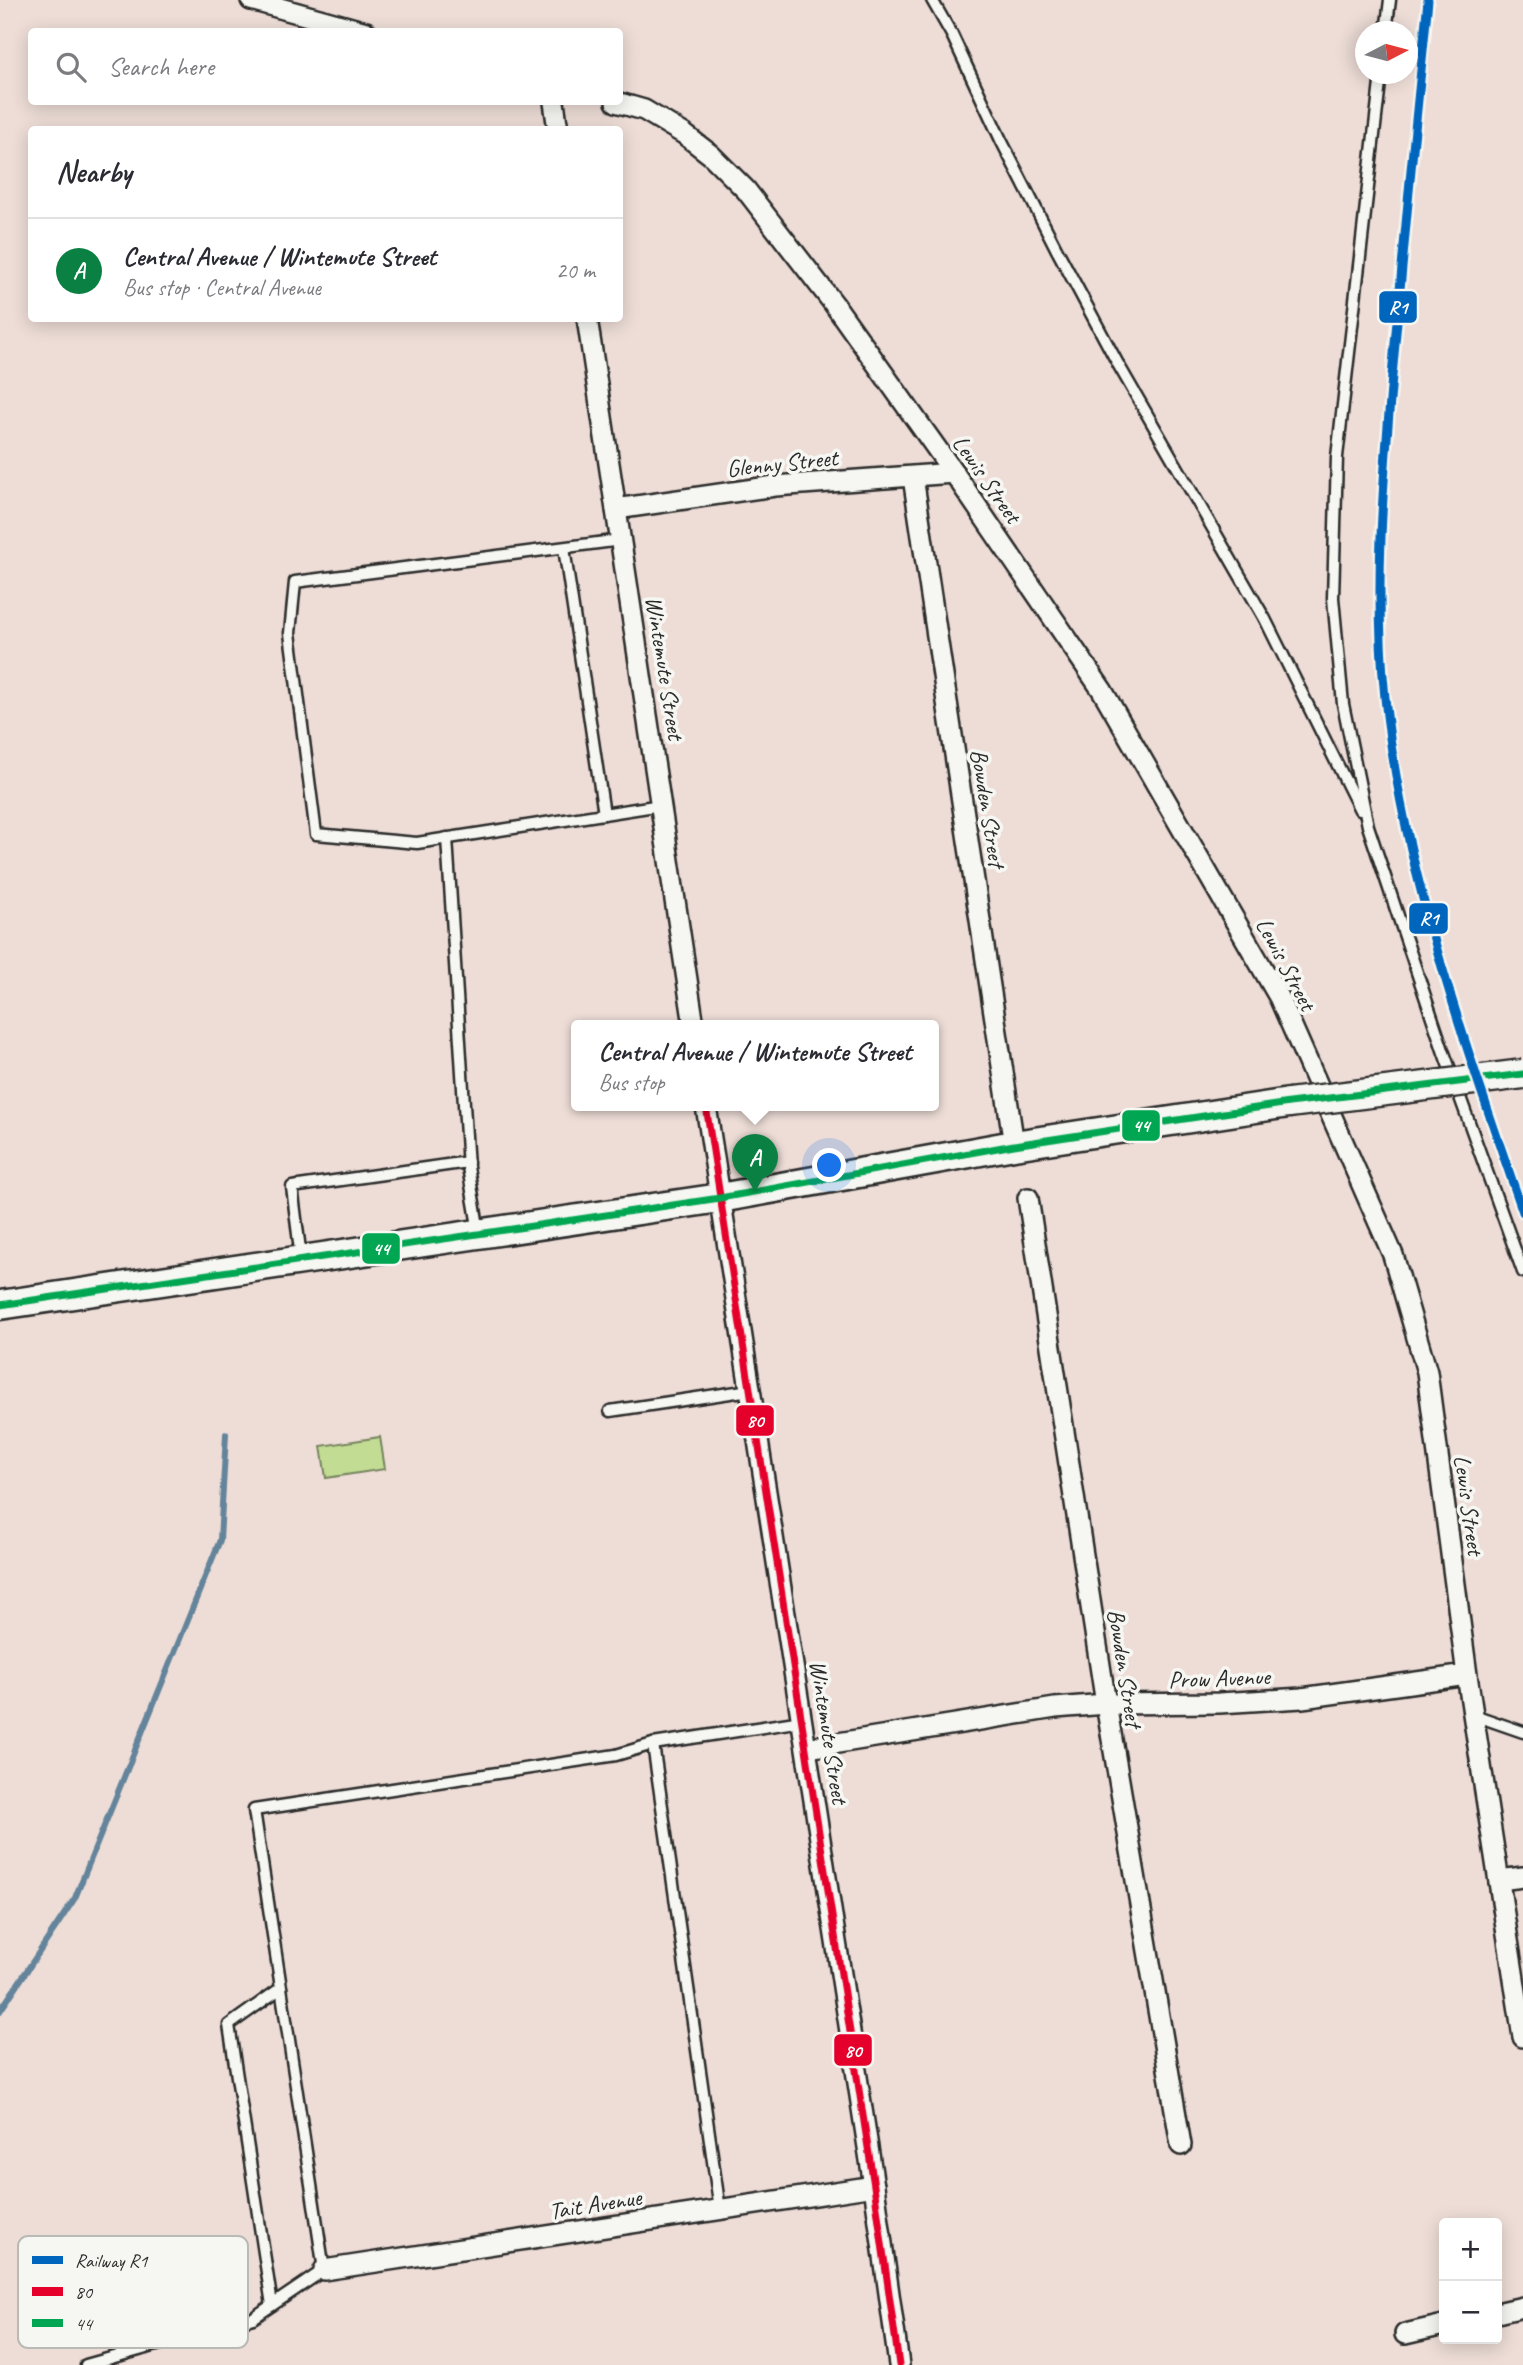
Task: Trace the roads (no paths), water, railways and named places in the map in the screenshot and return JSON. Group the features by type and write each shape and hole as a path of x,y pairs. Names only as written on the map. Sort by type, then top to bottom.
{"main road":[{"path":"0,1305 720,1198 1014,1145 1289,1103 1523,1074"}],"street":[{"path":"251,0 303,7 356,28"},
{"name":"Lewis Street","path":"623,104 644,110 684,134 711,155 746,190 834,304 954,473 1102,690 1279,997 1393,1255 1427,1372 1467,1675 1523,2037"},
{"path":"554,105 557,126"},
{"name":"Wintemute Street","path":"588,322 693,1020"},
{"name":"Glenny Street","path":"617,509 775,486 954,473"},
{"name":"Bowden Street","path":"912,477 1014,1145"},
{"name":"Wintemute Street","path":"707,1111 803,1721 899,2365"},
{"name":"Bowden Street","path":"1028,1198 1106,1704 1181,2145"},
{"name":"Prow Avenue","path":"807,1748 1055,1708 1289,1699 1467,1675"},
{"path":"1499,1880 1523,1877"},
{"name":"Tait Avenue","path":"324,2270 874,2186"},
{"path":"1502,2312 1523,2307"},
{"path":"1405,2334 1439,2326"}],"lane":[{"path":"932,0 952,35 1057,250 1118,364 1265,619 1368,826"},
{"path":"1387,21 1390,0"},
{"path":"1380,84 1337,457 1333,598 1343,704 1368,826 1443,1050 1523,1272"},
{"path":"621,540 295,583 290,633 316,834 417,843 661,806"},
{"path":"564,548 604,814"},
{"path":"447,838 468,1162 479,1233"},
{"path":"301,1259 292,1187 468,1162"},
{"path":"610,1411 750,1390"},
{"path":"1474,1715 1523,1732"},
{"path":"248,2319 324,2270 254,1810 616,1755 653,1744 803,1721"},
{"path":"653,1744 720,2210"},
{"path":"272,2305 229,2025 281,1988"},
{"path":"86,2365 146,2348"}],"waterway":[{"path":"0,2011 75,1898 220,1540 226,1434"}],"rail line":[{"name":"R1","path":"1428,0 1392,376 1381,537 1380,618 1385,698 1406,828 1439,958 1523,1212"}],"place":[{"name":"Central Avenue / Wintemute Street","path":"755,1192"}]}
